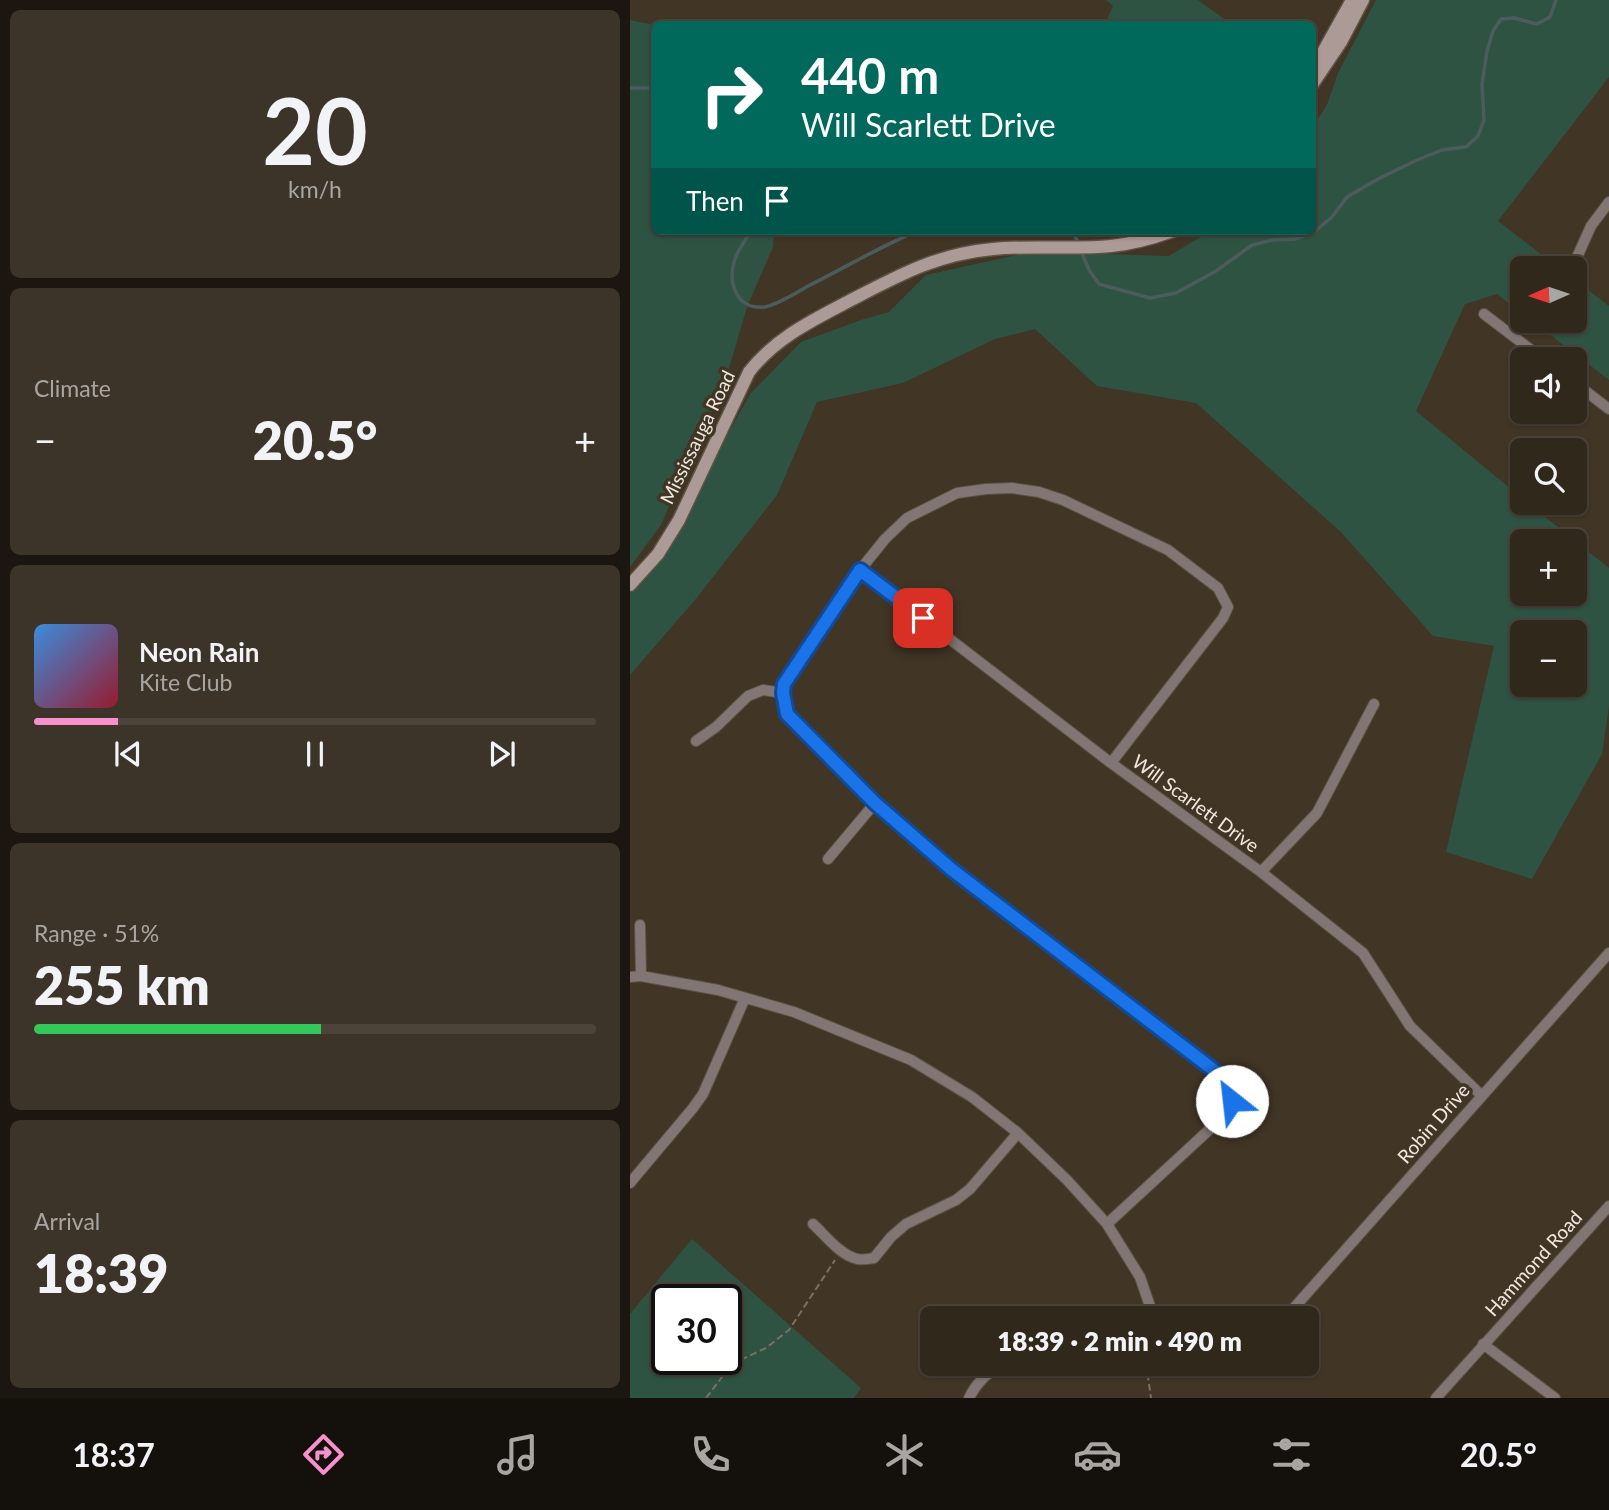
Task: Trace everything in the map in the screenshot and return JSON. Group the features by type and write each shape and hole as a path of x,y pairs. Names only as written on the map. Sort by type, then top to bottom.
{"main road":[{"path":"1316,64 1352,0"},
{"path":"1316,79 1341,42 1363,0"},
{"name":"Mississauga Road","path":"630,585 658,554 679,520 749,372 786,336 823,314 924,264 994,249 1111,246 1145,241 1162,235"}],"street":[{"path":"1578,255 1591,226 1609,202"},
{"path":"1484,314 1527,347"},
{"path":"1587,392 1609,409"},
{"path":"1107,1224 1223,1117 1232,1101 1231,1090 1224,1078 951,869 875,803 787,714 784,684 860,570 907,518 957,493 1012,488 1039,492 1063,500 1168,550 1218,589 1228,607 1223,618 1111,763"},
{"name":"Will Scarlett Drive","path":"860,570 1111,763 1261,872 1363,953 1410,1026 1481,1095"},
{"path":"696,741 716,727 748,696 763,690 783,693"},
{"path":"1261,872 1317,813 1374,704"},
{"path":"828,859 875,803"},
{"path":"640,925 635,976 718,990 794,1012 911,1060 972,1097 1018,1133 1067,1180 1107,1224 1140,1277 1151,1306"},
{"name":"Robin Drive","path":"1296,1306 1609,953"},
{"path":"630,1183 703,1094 745,998"},
{"path":"813,1224 850,1256 859,1259 874,1258 906,1224 956,1200 970,1189 1018,1133"},
{"name":"Hammond Road","path":"1436,1398 1609,1206"},
{"name":"Hammond Road","path":"1483,1344 1555,1398"},
{"path":"968,1398 986,1376"}],"path":[{"path":"706,1398 732,1364 765,1348 789,1330 841,1250"},
{"path":"1148,1376 1151,1398"}],"green space":[{"path":"1106,0 1198,0 1227,21 1106,21 1113,6"},
{"path":"1376,0 1609,0 1609,77 1498,221 1543,256 1510,256 1510,304 1497,294 1465,304 1416,411 1510,488 1510,515 1543,515 1561,529 1510,529 1510,606 1587,606 1587,550 1609,568 1609,706 1602,754 1532,879 1446,852 1494,646 1433,636 1341,532 1196,403 1097,386 1035,329 995,339 903,383 817,402 777,495 695,600 630,675 630,591 675,539 718,451 751,393 801,342 889,312 926,275 1030,252 1169,256 1203,235 1316,235 1316,122 1327,105 1338,73"},
{"path":"630,20 651,24 651,235 774,235 773,247 747,307 722,392 661,525 630,567"},
{"path":"1587,289 1609,306 1609,380 1587,363 1587,347 1566,347 1548,333 1587,333"},
{"path":"692,1239 861,1388 854,1398 630,1398 630,1314 651,1289 651,1375 742,1375 742,1284 655,1284"}],"waterway":[{"path":"1316,230 1332,217 1347,197 1417,160 1442,150 1466,147 1478,136 1484,120 1482,84 1493,31 1501,19 1514,18 1537,24 1550,17 1556,0"},
{"path":"630,88 651,88"},
{"path":"748,235 735,259 732,277 736,293 747,304 755,307 765,307 780,301 909,235"},
{"path":"1075,235 1089,270 1099,284 1150,298 1176,293 1216,271 1252,245 1306,235"}],"route":[{"path":"923,618 860,570 784,684 787,714 875,803 935,855 1224,1078 1231,1090 1232,1101"}]}
